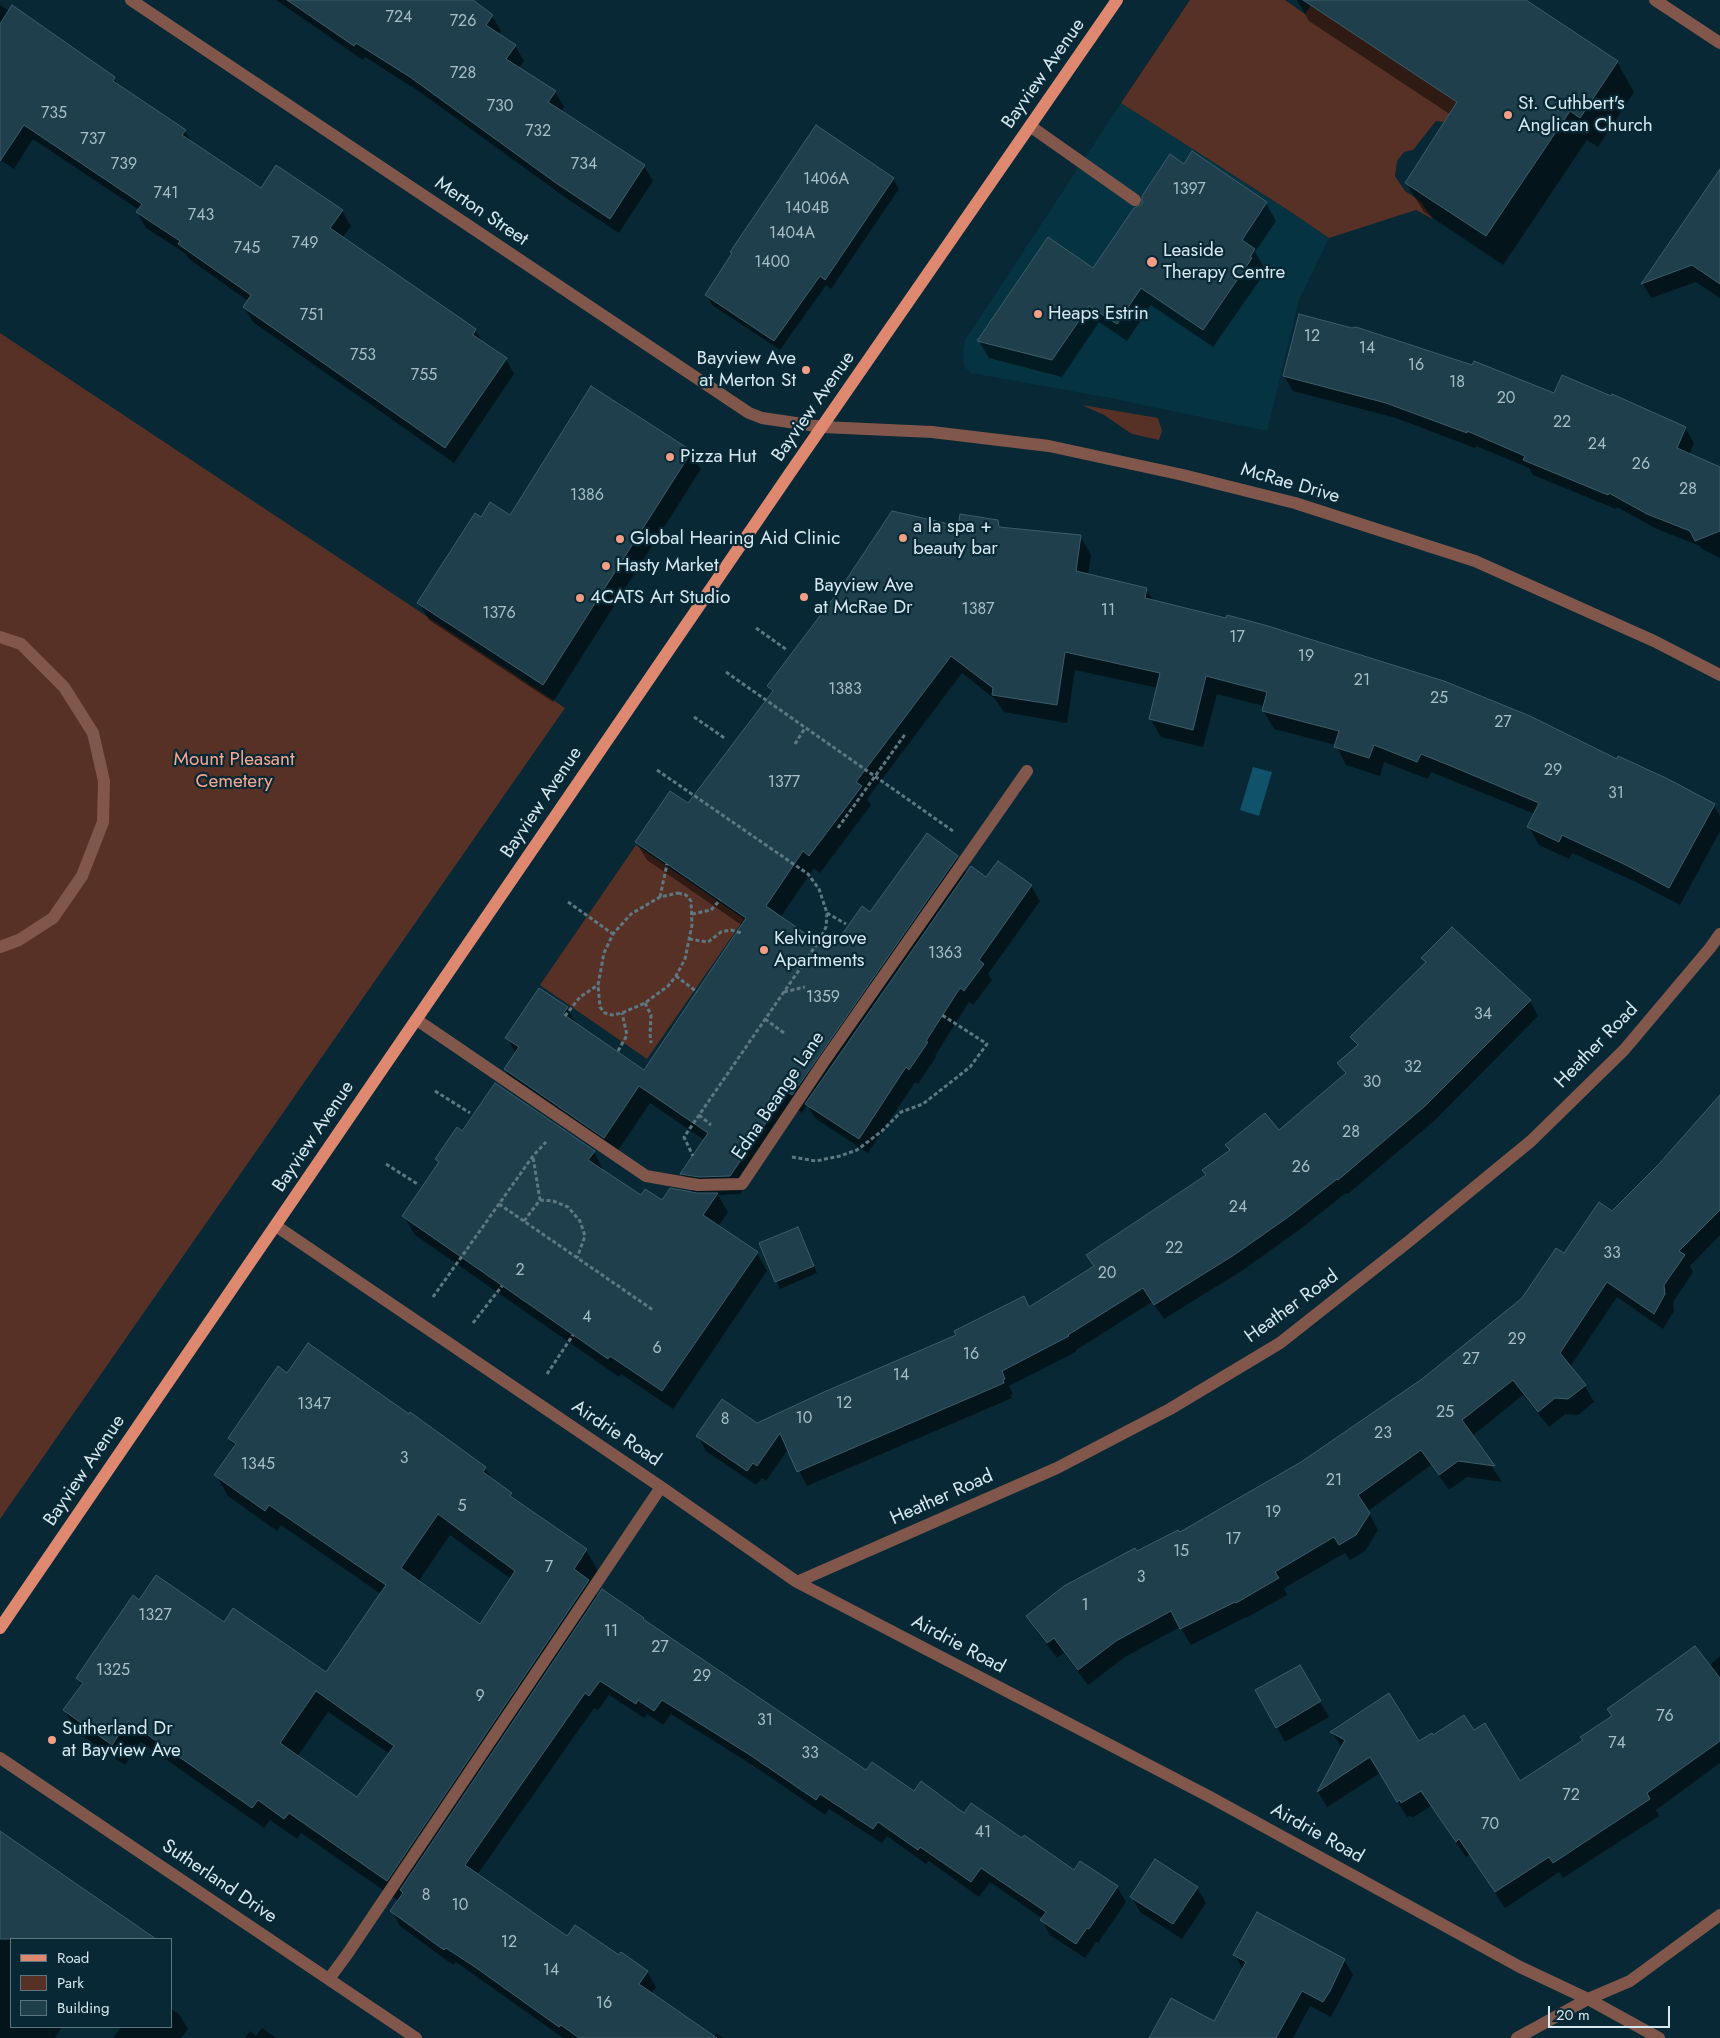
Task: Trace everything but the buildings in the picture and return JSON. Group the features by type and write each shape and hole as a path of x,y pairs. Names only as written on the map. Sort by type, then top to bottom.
{"main road":[{"name":"Bayview Avenue","path":"0,1628 1117,0"}],"street":[{"name":"Merton Street","path":"131,0 749,413 762,418 823,427"},
{"path":"1655,0 1720,43"},
{"path":"1030,126 1136,200"},
{"name":"McRae Drive","path":"823,427 932,432 1049,446 1183,475 1295,503 1475,561 1654,641 1720,675"},
{"path":"0,637 21,644 64,687 93,733 104,781 102,822 82,876 53,918 19,940 0,947"},
{"name":"Edna Beange Lane","path":"418,1020 646,1176 698,1185 742,1184 830,1052 1027,772"},
{"name":"Heather Road","path":"797,1582 1057,1468 1170,1409 1280,1343 1408,1242 1531,1141 1624,1050 1720,934"},
{"name":"Airdrie Road","path":"276,1226 661,1487 797,1582 1210,1797 1520,1967 1588,1999 1659,2038"},
{"path":"329,1979 348,1954 661,1487"},
{"name":"Sutherland Drive","path":"0,1758 416,2038"},
{"path":"1516,2038 1588,1999 1630,1981 1720,1915"}],"path":[{"path":"756,628 787,650"},
{"path":"726,672 975,846"},
{"path":"694,717 726,739"},
{"path":"795,744 805,728"},
{"path":"838,828 906,732"},
{"path":"657,770 808,874 819,889 827,913 826,927 684,1137 692,1151 698,1185"},
{"path":"660,897 667,864"},
{"path":"678,894 686,895 691,900 692,914 692,925 685,959 668,986 645,1003 622,1013 612,1015 605,1013 600,1007 598,985 604,953 613,934 632,914 660,897 678,894"},
{"path":"692,914 711,910 720,900"},
{"path":"568,902 613,934"},
{"path":"827,913 846,924"},
{"path":"689,939 708,942 721,932 731,930 741,933"},
{"path":"676,976 697,992"},
{"path":"565,1016 580,997 598,985"},
{"path":"782,993 805,987"},
{"path":"645,1003 651,1015 651,1043"},
{"path":"618,1051 627,1035 622,1013"},
{"path":"768,1147 794,1158 816,1161 840,1156 857,1150 882,1131 901,1112 924,1104 970,1067 987,1044 942,1014"},
{"path":"764,1019 784,1033"},
{"path":"436,1091 470,1113"},
{"path":"698,1115 711,1125"},
{"path":"433,1297 533,1156 565,1121"},
{"path":"524,1221 540,1200 533,1156"},
{"path":"386,1164 419,1185"},
{"path":"540,1200 553,1201 568,1207 580,1220 585,1236 577,1258"},
{"path":"499,1204 653,1310"},
{"path":"473,1324 502,1286"},
{"path":"547,1374 572,1335"}],"shaded area":[{"path":"1121,103 1329,238 1299,300 1267,431 1110,398 971,373 964,366 965,340"},
{"path":"1253,767 1272,772 1259,816 1240,810"}],"green space":[{"path":"1190,0 1285,0 1305,14 1311,5 1458,102 1444,122 1436,121 1413,150 1404,152 1397,161 1395,176 1405,191 1420,201 1433,219 1416,210 1329,238 1121,103"},
{"name":"Mount Pleasant Cemetery","path":"0,333 565,708 0,1519"},
{"path":"1082,405 1158,418 1162,431 1159,440 1132,434 1104,415"},
{"path":"636,845 744,919 647,1059 540,985"}],"place":[{"name":"St. Cuthbert's Anglican Church","path":"1508,115"},
{"name":"Leaside Therapy Centre","path":"1152,262"},
{"name":"Heaps Estrin","path":"1038,314"},
{"name":"Bayview Ave at Merton St","path":"806,370"},
{"name":"Pizza Hut","path":"670,457"},
{"name":"a la spa + beauty bar","path":"903,538"},
{"name":"Global Hearing Aid Clinic","path":"620,539"},
{"name":"Hasty Market","path":"606,566"},
{"name":"Bayview Ave at McRae Dr","path":"804,597"},
{"name":"4CATS Art Studio","path":"580,598"},
{"name":"Kelvingrove Apartments","path":"764,950"},
{"name":"Sutherland Dr at Bayview Ave","path":"52,1740"}]}
